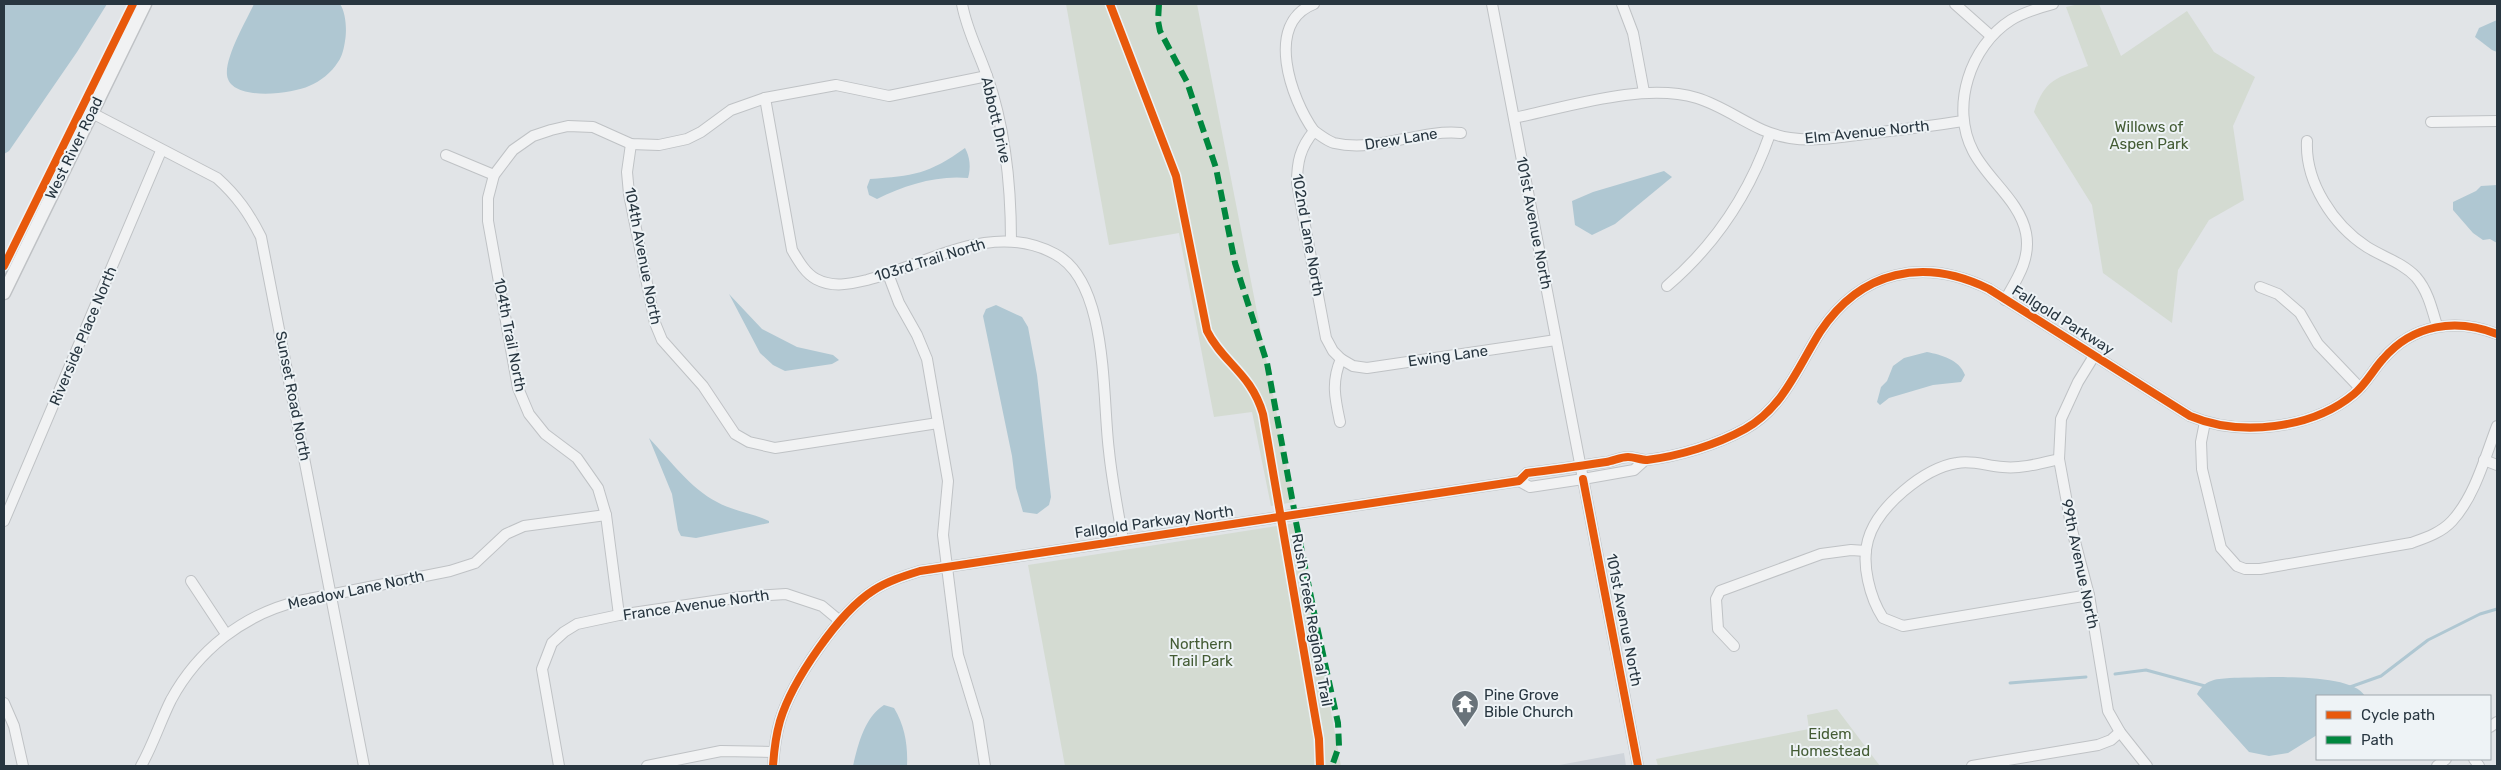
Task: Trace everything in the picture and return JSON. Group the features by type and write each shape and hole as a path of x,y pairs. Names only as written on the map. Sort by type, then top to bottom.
{"street":[{"name":"West River Road","path":"4,293 145,4"},
{"name":"Abbott Drive","path":"962,4 968,31 987,76 1010,184 1011,241"},
{"path":"1314,4 1303,9 1290,23 1286,34 1286,50 1294,94 1298,107 1314,131"},
{"name":"101st Avenue North","path":"1492,4 1638,766"},
{"path":"1622,4 1633,32 1644,92"},
{"path":"1955,4 1991,36"},
{"path":"2005,300 2024,264 2027,248 2026,233 2014,206 1972,150 1963,121 1964,101 1972,66 1991,36 2026,12 2053,4"},
{"path":"446,155 494,175 513,150 533,136 568,126 593,127 631,144 659,145 687,139 702,132 731,110 765,98 836,85 889,96 987,76"},
{"name":"Elm Avenue North","path":"1514,118 1644,92 1695,97 1712,103 1770,134 1791,139 1820,140 1963,121"},
{"name":"103rd Trail North","path":"765,98 787,233 792,250 802,267 815,279 831,285 848,285 888,274 959,248 985,241 1011,241 1034,245 1056,254 1072,268 1085,288 1094,312 1100,346 1109,451 1122,540"},
{"name":"Sunset Road North","path":"92,114 217,178 234,193 250,213 261,236 364,766"},
{"path":"2431,122 2497,121"},
{"name":"Drew Lane","path":"1314,131 1333,142 1362,146 1445,132 1462,133"},
{"name":"102nd Lane North","path":"1314,131 1303,145 1297,165 1297,183 1326,338 1333,351 1341,360"},
{"path":"1667,286 1692,265 1740,201 1758,169 1770,134"},
{"path":"2307,141 2308,165 2315,185 2329,209 2356,239 2401,264 2415,277 2430,303 2436,326"},
{"name":"104th Avenue North","path":"631,144 627,172 629,194 655,324 662,340 703,386 736,434 749,442 775,448 938,423"},
{"name":"Riverside Place North","path":"4,521 161,150"},
{"name":"104th Trail North","path":"494,175 488,198 488,221 518,388 529,414 545,434 578,458 598,488 606,515 619,615"},
{"name":"Fallgold Parkway","path":"1645,460 1702,446 1743,430 1760,420 1785,392 1833,314 1867,286 1902,274 1931,271 1952,274 1972,281 2190,416 2205,422 2249,427 2296,421 2311,417 2335,406 2360,388 2393,348 2405,338 2436,326 2454,324 2470,326 2497,334"},
{"path":"888,274 899,303 917,335 926,359 948,480 943,535 958,655 978,721 985,766"},
{"path":"2260,287 2278,294 2300,313 2318,344 2360,388"},
{"name":"Ewing Lane","path":"1341,360 1353,366 1367,368 1556,340"},
{"name":"99th Avenue North","path":"2094,356 2075,388 2061,419 2059,459 2072,530 2088,595 2108,711 2120,732 2147,766"},
{"path":"1340,422 1333,389 1334,374 1341,360"},
{"path":"2205,422 2201,442 2202,470 2218,538 2224,553 2238,566 2245,569 2260,569 2411,543 2430,536 2451,522 2465,504 2497,426"},
{"name":"Fallgold Parkway North","path":"773,766 780,721 792,693 815,654 840,621 873,590 894,579 920,570 1519,481 1527,473 1628,457 1645,460"},
{"path":"2059,459 2004,468 1972,462 1957,463 1942,467 1919,479 1891,503 1873,528 1866,552 1872,596 1875,606 1883,618 1903,626 2088,595"},
{"name":"Fallgold Parkway North","path":"1519,481 1530,487 1582,479 1634,470 1645,460"},
{"path":"2484,460 2497,465"},
{"name":"Meadow Lane North","path":"141,766 172,700 187,674 226,634 254,617 281,605 450,571 476,563 506,534 524,526 606,515"},
{"path":"1734,646 1718,629 1716,599 1720,591 1821,554 1851,550 1866,552"},
{"path":"191,581 226,634"},
{"name":"France Avenue North","path":"559,766 542,669 552,643 577,624 619,615 741,597 786,594 822,606 840,621"},
{"path":"4,703 14,726 23,766"},
{"path":"1972,766 2098,745 2111,740 2120,732"},
{"path":"647,766 721,751 774,752"}],"shaded area":[{"path":"1624,753 1626,766 1554,766"}],"green space":[{"path":"1066,4 1197,4 1294,502 1271,506 1252,412 1214,417 1179,233 1109,245"},
{"name":"Willows of Aspen Park","path":"2079,4 2099,4 2121,56 2187,11 2214,52 2255,77 2233,126 2244,200 2209,220 2178,270 2172,323 2103,273 2092,205 2034,112 2038,101 2048,86 2061,77 2088,66 2066,7"},
{"name":"Northern Trail Park","path":"1296,523 1341,766 1065,766 1028,565"},
{"name":"Eidem Homestead","path":"1837,709 1880,766 1658,766 1656,759 1809,729 1807,715"}],"water":[{"path":"4,4 107,4 77,52 9,151 4,154"},
{"path":"254,4 340,4 345,17 346,37 342,55 335,66 318,82 301,89 263,94 239,89 231,84 227,75 229,59"},
{"path":"2497,20 2497,52 2475,37 2479,28"},
{"path":"965,148 969,163 968,178 956,177 921,182 877,199 869,195 867,187 870,179 898,177 920,172 941,163"},
{"path":"1664,171 1672,177 1615,224 1592,235 1575,225 1572,201 1593,192"},
{"path":"2497,185 2497,243 2490,239 2483,240 2473,233 2453,210 2453,202 2476,191 2481,186"},
{"path":"729,294 762,329 797,347 833,355 839,360 832,364 785,371 773,365 760,353"},
{"path":"996,305 1022,317 1028,327 1037,375 1051,497 1049,505 1037,514 1023,512 1016,488 1012,456 983,316 986,309"},
{"path":"1927,352 1944,356 1954,361 1965,375 1961,382 1933,385 1889,398 1880,405 1877,402 1881,387 1887,381 1893,366 1904,358"},
{"path":"649,438 689,481 707,496 723,505 763,518 769,521 769,523 696,538 681,536 678,530 672,494"},
{"path":"2281,677 2324,679 2356,688 2364,695 2316,695 2316,736 2288,753 2269,756 2249,752 2197,694 2207,683 2219,679"},
{"path":"884,705 894,708 901,722 907,751 907,766 853,766 867,724 877,710"}],"waterway":[{"path":"2350,687 2381,676 2428,640 2480,614 2497,609"},
{"path":"2115,674 2146,670 2205,686"},
{"path":"2010,683 2086,677"}],"marked path":[{"path":"1159,4 1158,21 1160,31 1187,82 1216,168 1235,263 1267,363 1294,509"},
{"path":"1296,522 1338,723 1339,746 1332,766"}],"cycle path":[{"path":"4,266 133,4"},
{"name":"Rush Creek Regional Trail","path":"1110,4 1176,176 1207,331 1221,352 1251,388 1263,414 1319,739 1320,766"},
{"path":"773,766 775,743 786,705 818,649 846,614 860,600 890,581 920,571 1519,481 1527,473 1606,462 1625,457 1647,460 1697,449 1734,435 1770,410 1789,386 1820,332 1836,311 1855,295 1874,283 1896,275 1918,272 1941,274 1965,279 1989,289 2190,416 2210,423 2231,426 2275,426 2297,422 2337,406 2358,390 2395,347 2421,331 2436,327 2466,326 2497,334"},
{"path":"1583,479 1638,766"}],"place":[{"name":"Pine Grove Bible Church","path":"1465,728"}]}
